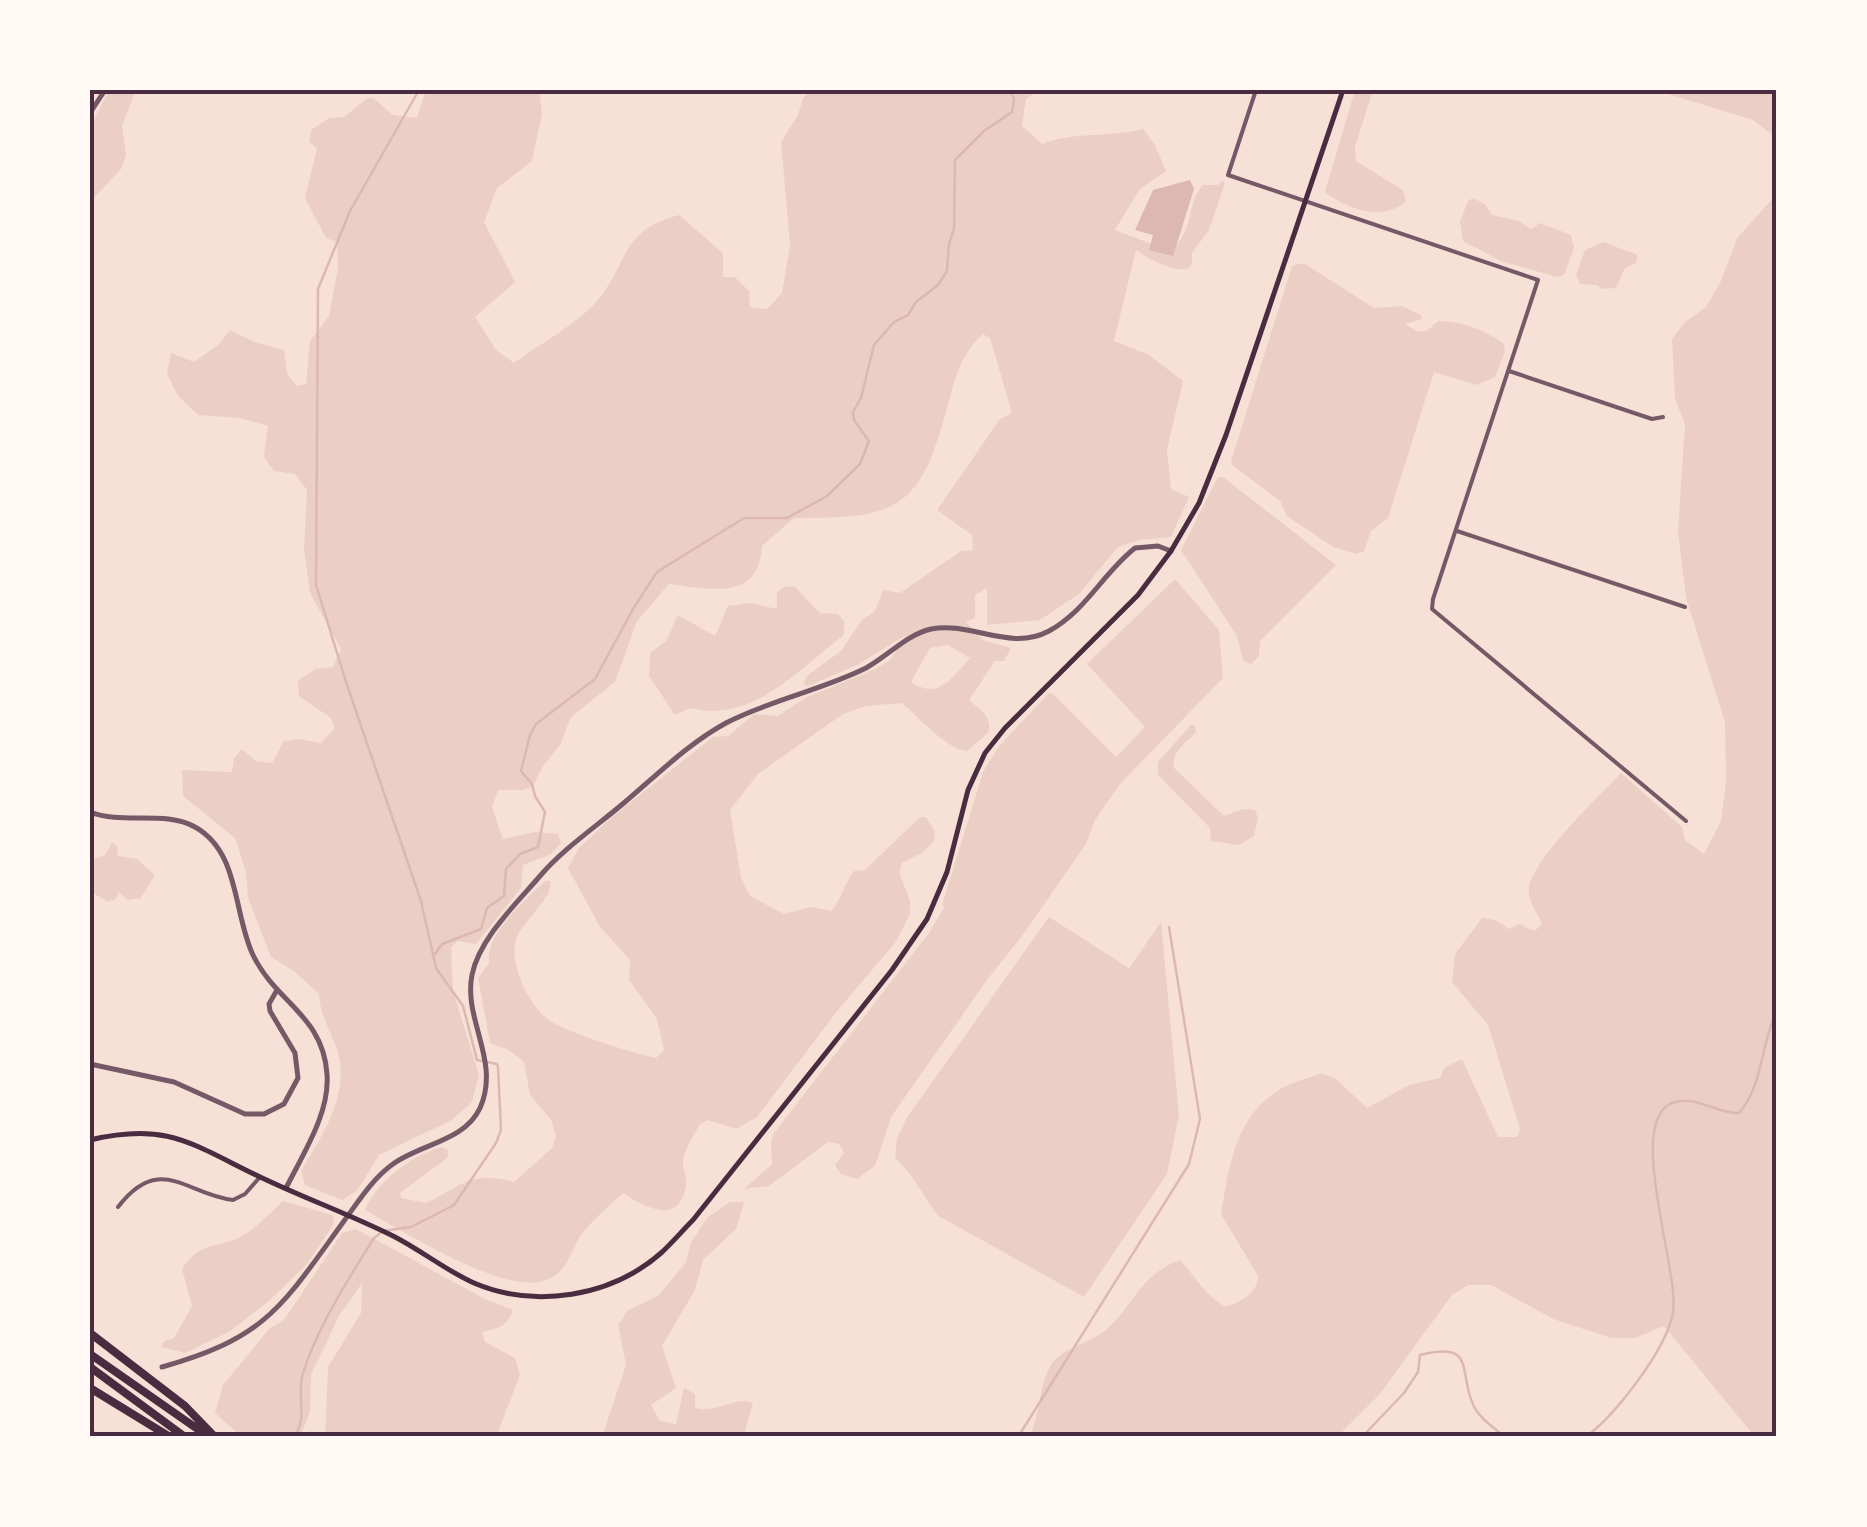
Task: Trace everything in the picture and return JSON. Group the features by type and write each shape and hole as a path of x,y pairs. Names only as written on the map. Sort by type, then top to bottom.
{"highway":[{"path":"90,1333 185,1406 208,1434"},
{"path":"90,1354 208,1434"},
{"path":"90,1368 185,1437"},
{"path":"90,1388 170,1437"}],"main road":[{"path":"90,1140 142,1132 168,1134 400,1239 475,1283 518,1294 562,1296 586,1292 626,1278 660,1254 692,1220 892,970 927,919 947,872 968,790 985,753 1005,728 1118,618 1171,550 1208,482 1343,90"}],"street":[{"path":"90,113 106,90"},
{"path":"1256,90 1228,175 1538,280 1432,609 1686,821"},
{"path":"1509,371 1652,419 1662,417"},
{"path":"1456,530 1685,607"},
{"path":"162,1366 222,1348 274,1313 391,1165 470,1123 485,1093 486,1057 471,990 474,966 482,948 550,866 707,735 728,722 866,668 927,630 956,628 1009,639 1046,633 1081,608 1135,548 1158,546 1171,550"},
{"path":"90,812 178,821 207,836 229,868 246,940 258,966 316,1031 324,1048 328,1076 325,1102 286,1188"},
{"path":"90,1064 188,1086 245,1114 275,1110 290,1096 298,1078 295,1053 268,1004 277,990"},
{"path":"118,1207 134,1190 161,1179 184,1181 233,1200 245,1194 260,1177"}],"shaded area":[{"path":"109,90 136,90 122,125 126,155 121,169 90,202 90,128"},
{"path":"426,90 539,90 542,114 532,161 497,188 484,222 515,282 475,317 496,350 514,363 596,302 627,250 645,230 679,215 723,253 723,277 735,277 749,291 750,307 767,309 782,293 790,245 781,142 798,115 803,98 812,90 1039,90 1026,99 1022,126 1042,144 1067,137 1143,129 1166,171 1139,190 1115,230 1170,251 1184,234 1203,185 1225,183 1209,230 1192,253 1188,269 1167,267 1136,250 1114,341 1149,355 1183,381 1167,450 1171,489 1189,497 1171,537 1118,547 1079,594 1040,620 987,625 987,588 975,595 975,618 966,622 983,640 1011,648 1004,661 995,661 969,700 987,717 989,732 967,751 942,739 902,703 866,706 843,714 758,774 730,810 741,878 750,896 784,914 811,907 831,911 854,871 865,870 920,817 926,817 935,832 934,841 922,853 902,863 899,872 910,901 910,914 895,943 838,1010 757,1117 736,1129 708,1120 700,1124 684,1156 686,1185 677,1206 669,1210 651,1208 623,1193 584,1231 562,1270 549,1279 531,1283 508,1280 456,1260 365,1210 378,1189 397,1171 442,1147 449,1151 447,1158 400,1193 401,1198 426,1203 477,1179 514,1182 552,1148 556,1136 551,1120 530,1095 524,1062 509,1050 490,1043 478,978 489,963 493,940 517,908 545,881 550,881 547,895 524,925 514,950 518,973 536,1008 552,1022 619,1048 656,1058 664,1050 657,1019 629,980 630,960 600,927 568,868 579,848 612,817 713,737 728,736 754,714 778,716 805,698 891,659 906,635 857,665 808,686 803,684 808,675 841,651 862,620 875,611 883,590 900,593 961,551 973,550 972,535 937,510 1000,419 1012,413 990,338 983,334 961,365 928,465 901,500 883,510 859,515 794,518 762,546 759,564 742,584 716,589 669,584 637,621 615,682 571,717 560,745 533,786 498,790 492,807 503,839 535,832 558,834 561,843 551,854 523,865 521,888 476,944 457,941 451,948 453,991 479,1075 472,1102 452,1120 379,1155 357,1191 342,1200 305,1185 301,1171 326,1127 338,1095 341,1079 336,1046 319,994 271,957 248,898 246,872 235,838 183,796 182,770 232,772 234,758 242,749 256,761 272,763 284,741 321,743 335,728 331,718 299,696 298,681 315,669 333,667 341,649 310,593 304,548 307,490 295,474 274,471 264,457 268,426 240,418 198,415 178,396 167,374 171,353 194,362 218,345 230,330 284,350 287,374 297,386 306,384 310,341 329,316 338,267 337,242 326,238 305,198 317,148 309,142 311,130 329,118 344,117 373,98 393,115 417,118","holes":["948,645 970,658 937,688 911,682 930,648"]},
{"path":"1355,90 1373,90 1355,147 1356,161 1403,190 1406,201 1387,211 1355,208 1325,192"},
{"path":"1655,90 1777,90 1777,138 1753,120"},
{"path":"1190,180 1194,189 1173,256 1149,250 1153,235 1135,230 1153,190"},
{"path":"1777,194 1777,1437 1755,1437 1664,1326 1635,1338 1611,1338 1553,1319 1491,1285 1469,1285 1452,1295 1379,1395 1337,1437 1030,1437 1046,1376 1054,1361 1107,1329 1156,1273 1180,1260 1206,1292 1226,1307 1255,1288 1258,1276 1221,1214 1242,1131 1251,1116 1277,1091 1321,1073 1336,1079 1367,1108 1409,1085 1440,1078 1445,1067 1462,1059 1498,1137 1517,1137 1520,1129 1488,1025 1452,982 1455,954 1482,918 1495,920 1509,929 1519,924 1535,931 1542,923 1529,895 1534,873 1569,827 1621,773 1682,827 1685,840 1704,854 1721,821 1726,782 1725,722 1686,598 1678,532 1685,424 1675,399 1672,339 1685,322 1706,307 1738,237"},
{"path":"1473,198 1485,204 1492,215 1519,221 1531,229 1540,223 1571,235 1574,248 1564,275 1557,277 1501,261 1463,241 1460,221"},
{"path":"1603,242 1638,255 1636,263 1625,268 1616,288 1580,284 1576,275 1585,250"},
{"path":"1305,264 1374,308 1402,306 1421,315 1422,319 1405,324 1418,332 1428,330 1438,321 1455,323 1504,344 1505,352 1495,377 1477,385 1434,372 1388,518 1371,531 1364,551 1357,554 1333,547 1287,516 1280,501 1231,461 1292,266"},
{"path":"1218,477 1336,565 1260,641 1259,656 1251,664 1243,661 1237,636 1181,550"},
{"path":"1175,579 1219,630 1223,678 1120,784 1095,820 1086,844 891,1117 875,1166 857,1179 841,1174 835,1165 844,1153 839,1144 828,1142 769,1186 744,1189 772,1164 774,1133 929,933 945,906 942,905 983,772 1000,745 1049,693 1116,757 1145,727 1087,664"},
{"path":"794,586 820,613 838,614 844,621 844,635 791,678 754,701 713,711 690,708 675,715 649,676 650,653 666,641 678,615 715,636 728,606 750,603 777,609 777,592"},
{"path":"1195,725 1196,732 1177,752 1174,768 1224,816 1243,809 1255,810 1258,818 1254,836 1239,845 1211,841 1210,828 1158,775 1158,762"},
{"path":"112,842 117,846 118,856 137,859 155,875 141,898 127,900 119,892 116,899 108,902 90,891 90,861 106,854"},
{"path":"1049,917 1129,968 1161,922 1179,1115 1167,1174 1084,1297 937,1215 895,1158 897,1138 908,1116"},
{"path":"283,1201 333,1215 334,1224 307,1264 229,1332 185,1353 161,1347 164,1341 174,1338 192,1306 182,1269 189,1260 201,1250 244,1235"},
{"path":"730,1202 744,1202 736,1229 703,1260 695,1290 662,1346 676,1388 651,1405 660,1421 676,1424 684,1388 695,1394 695,1408 753,1403 745,1431 734,1437 602,1437 626,1365 618,1325 628,1310 658,1296 686,1262 691,1242 708,1217"},
{"path":"356,1229 485,1299 513,1310 505,1324 482,1332 485,1342 515,1358 520,1375 496,1437 325,1437 328,1367 361,1313 362,1283 339,1316 311,1375 310,1412 300,1437 242,1437 215,1413 223,1385 270,1328 284,1320 342,1233"}],"waterway":[{"path":"294,1437 300,1423 302,1377 315,1342 374,1238 383,1231 411,1227 454,1205 501,1130 497,1064 477,1060 463,1006 436,968 421,901 316,585 318,289 350,211 419,90"},
{"path":"435,954 442,944 481,929 487,908 504,896 506,869 520,854 538,847 545,812 521,771 530,735 536,724 595,679 657,572 744,518 787,518 827,496 860,464 869,441 853,412 861,398 874,345 894,322 908,315 916,302 938,285 947,271 954,229 955,160 984,131 1012,112 1011,90"},
{"path":"1018,1437 1189,1164 1200,1119 1169,927"},
{"path":"1586,1437 1611,1413 1651,1362 1673,1312 1654,1167 1653,1138 1659,1116 1672,1103 1681,1101 1739,1113 1758,1077 1777,1011"},
{"path":"1362,1437 1404,1393 1418,1372 1420,1355 1437,1352 1450,1352 1462,1361 1475,1408 1505,1437"}]}
